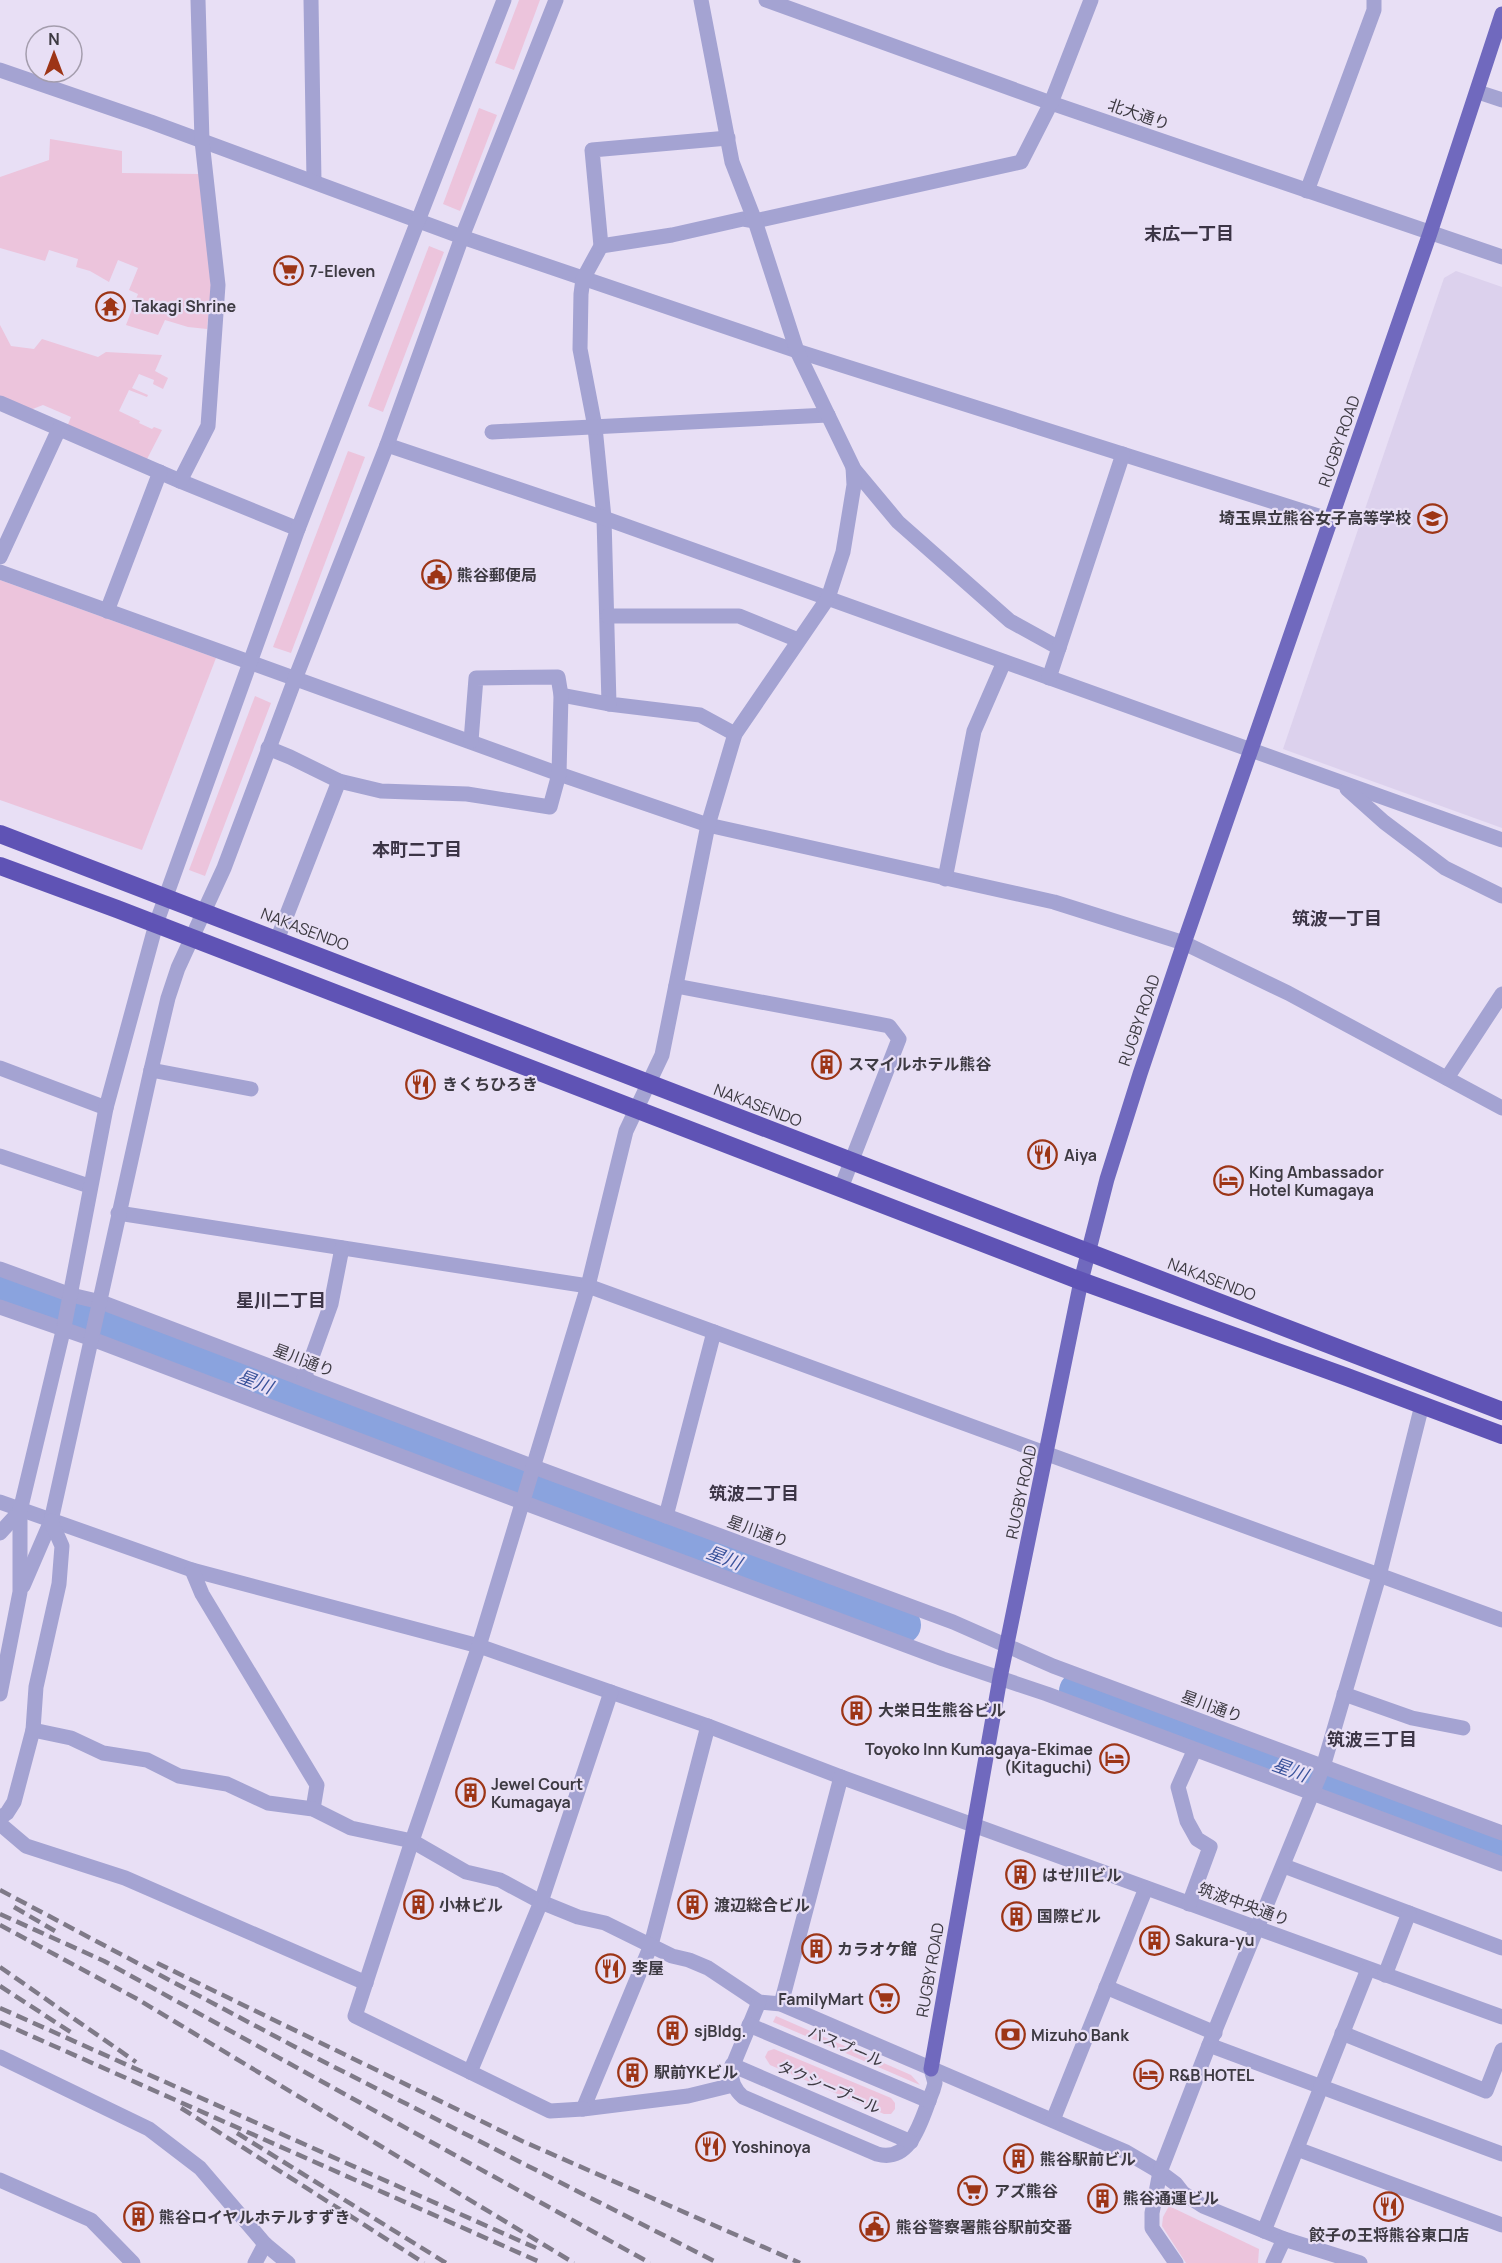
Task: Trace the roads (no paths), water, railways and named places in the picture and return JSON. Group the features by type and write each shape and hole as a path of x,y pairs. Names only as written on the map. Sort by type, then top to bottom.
{"highway":[{"name":"NAKASENDO","path":"0,834 1502,1411"},
{"path":"0,866 1081,1281 1502,1435"}],"main road":[{"name":"RUGBY ROAD","path":"931,2069 1000,1678 1088,1252 1136,1085 1430,233 1502,14"},
{"path":"1493,42 1502,22"}],"street":[{"path":"180,481 208,426 218,285 202,141 198,0"},
{"path":"310,0 314,181"},
{"path":"0,1694 20,1592 20,1511 64,1329 106,1107 156,924 298,529 504,0"},
{"path":"20,1592 51,1521 101,1302 118,1213 168,998 178,968 224,868 268,748 387,445 462,237 556,0"},
{"path":"701,0 732,162 755,221 797,351 853,467 898,522 1010,621 1059,648"},
{"name":"北大通り","path":"766,0 1051,103 1502,257"},
{"path":"601,246 672,235 742,219 755,221 1021,162 1051,103 1091,0"},
{"path":"1307,191 1374,10 1374,0"},
{"path":"0,70 583,279 797,351 1331,520"},
{"path":"1478,92 1502,100"},
{"path":"609,704 604,518 595,427 580,349 583,279 601,246 592,150 728,138"},
{"path":"0,403 298,529"},
{"path":"492,432 828,416"},
{"path":"0,557 59,429"},
{"path":"387,445 604,518 1502,840"},
{"path":"1049,678 1123,454"},
{"path":"734,2085 688,2096 583,2109 550,2110 355,2016 479,1646 534,1467 588,1286 626,1131 662,1055 708,825 735,734 828,598 843,552 854,485 853,467"},
{"path":"107,610 160,472"},
{"path":"0,572 559,774 708,825 1054,902 1184,943 1288,993 1502,1107"},
{"path":"608,616 739,616 798,640"},
{"path":"945,879 974,730 1004,662"},
{"path":"268,748 339,781 381,791 467,794 550,807 559,774 561,695 558,677 476,678 471,741"},
{"path":"561,695 609,704 700,715 735,734"},
{"path":"276,940 339,781"},
{"path":"1340,783 1384,822 1445,868 1502,896"},
{"path":"676,987 890,1026 899,1039 841,1188"},
{"path":"1447,1078 1502,994"},
{"path":"0,1068 106,1107"},
{"path":"151,1070 251,1089"},
{"path":"0,1156 90,1186"},
{"path":"118,1213 588,1286 1502,1620"},
{"path":"304,1380 331,1304 342,1248"},
{"name":"星川通り","path":"0,1269 71,1295 101,1302 534,1467 954,1622 1053,1666 1502,1833"},
{"path":"0,1307 92,1339 522,1502 1502,1864"},
{"path":"666,1516 714,1332"},
{"path":"1176,2263 1152,2228 1152,2213 1160,2172 1323,1767 1379,1576 1422,1404"},
{"name":"筑波中央通り","path":"0,1502 20,1511 192,1570 479,1646 708,1726 841,1777 1502,2017"},
{"path":"0,1533 20,1511"},
{"path":"0,1818 7,1813 14,1802 33,1730 36,1687 59,1584 62,1546 51,1521"},
{"path":"192,1570 202,1594 316,1785 313,1809"},
{"path":"470,2072 541,1902 611,1692"},
{"path":"1344,1694 1412,1718 1463,1728"},
{"path":"583,2109 651,1945 708,1726"},
{"path":"33,1730 71,1738 103,1753 147,1760 180,1776 227,1784 268,1803 313,1809 351,1828 412,1841 466,1872 510,1884 541,1902 578,1917 605,1923 672,1956 690,1960 708,1968 759,2002 782,2004 1126,2152 1160,2172 1176,2184 1183,2193 1203,2206 1284,2239 1360,2263"},
{"path":"1189,1904 1210,1847 1197,1839 1187,1821 1178,1787 1194,1750"},
{"path":"782,2004 841,1777"},
{"path":"0,1824 26,1846 125,1878 366,1983"},
{"path":"1284,1866 1502,1948"},
{"path":"1053,2120 1146,1888"},
{"path":"1384,1974 1409,1913"},
{"path":"1264,2231 1368,1969"},
{"path":"1106,1987 1212,2039 1321,2088 1502,2154"},
{"path":"759,2002 732,2065 731,2078 742,2097 877,2154 886,2157 895,2156 906,2149 911,2142 935,2083 931,2069"},
{"name":"バスプール","path":"749,2025 929,2101"},
{"path":"1342,2033 1486,2091 1502,2050"},
{"path":"0,2057 149,2129 200,2168 265,2244 288,2263"},
{"name":"タクシープール","path":"732,2065 911,2142"},
{"path":"1296,2149 1502,2225"},
{"path":"0,2180 92,2220 133,2263"},
{"path":"1273,2263 1284,2239"},
{"path":"255,2263 265,2244"}],"waterway":[{"name":"星川","path":"0,1286 511,1478"},
{"name":"星川","path":"546,1491 902,1625"},
{"name":"星川","path":"1078,1691 1502,1848"}],"railway":[{"path":"0,1890 299,2049 718,2263"},
{"path":"14,1907 55,1931"},
{"path":"0,1914 104,1961 650,2263"},
{"path":"0,1925 139,2000 574,2263"},
{"path":"157,1963 522,2141 800,2263"},
{"path":"0,1967 136,2062"},
{"path":"0,1986 72,2033"},
{"path":"0,2008 536,2248"},
{"path":"0,2022 542,2263"},
{"path":"181,2108 424,2263"},
{"path":"237,2133 446,2263"}],"place":[{"name":"7-Eleven","path":"288,271"},
{"name":"Takagi Shrine","path":"111,306"},
{"name":"埼玉県立熊谷女子高等学校","path":"1432,518"},
{"name":"熊谷郵便局","path":"436,575"},
{"name":"スマイルホテル熊谷","path":"827,1064"},
{"name":"きくちひろき","path":"421,1084"},
{"name":"Aiya","path":"1043,1155"},
{"name":"King Ambassador Hotel Kumagaya","path":"1228,1181"},
{"name":"大栄日生熊谷ビル","path":"857,1710"},
{"name":"Toyoko Inn Kumagaya-Ekimae (Kitaguchi)","path":"1114,1758"},
{"name":"Jewel Court Kumagaya","path":"470,1793"},
{"name":"はせ川ビル","path":"1021,1875"},
{"name":"小林ビル","path":"418,1905"},
{"name":"渡辺総合ビル","path":"693,1905"},
{"name":"国際ビル","path":"1016,1916"},
{"name":"Sakura-yu","path":"1154,1940"},
{"name":"カラオケ館","path":"816,1949"},
{"name":"李屋","path":"611,1968"},
{"name":"FamilyMart","path":"885,1999"},
{"name":"sjBldg.","path":"673,2031"},
{"name":"Mizuho Bank","path":"1010,2035"},
{"name":"駅前YKビル","path":"633,2072"},
{"name":"R&B HOTEL","path":"1148,2075"},
{"name":"Yoshinoya","path":"711,2147"},
{"name":"熊谷駅前ビル","path":"1019,2159"},
{"name":"アズ熊谷","path":"973,2191"},
{"name":"熊谷通運ビル","path":"1102,2198"},
{"name":"餃子の王将熊谷東口店","path":"1389,2207"},
{"name":"熊谷ロイヤルホテルすずき","path":"138,2217"},
{"name":"熊谷警察署熊谷駅前交番","path":"875,2227"}],"district":[{"name":"末広一丁目","path":"1189,234"},
{"name":"本町二丁目","path":"417,850"},
{"name":"筑波一丁目","path":"1337,919"},
{"name":"星川二丁目","path":"281,1301"},
{"name":"筑波二丁目","path":"754,1494"},
{"name":"筑波三丁目","path":"1372,1740"}]}
